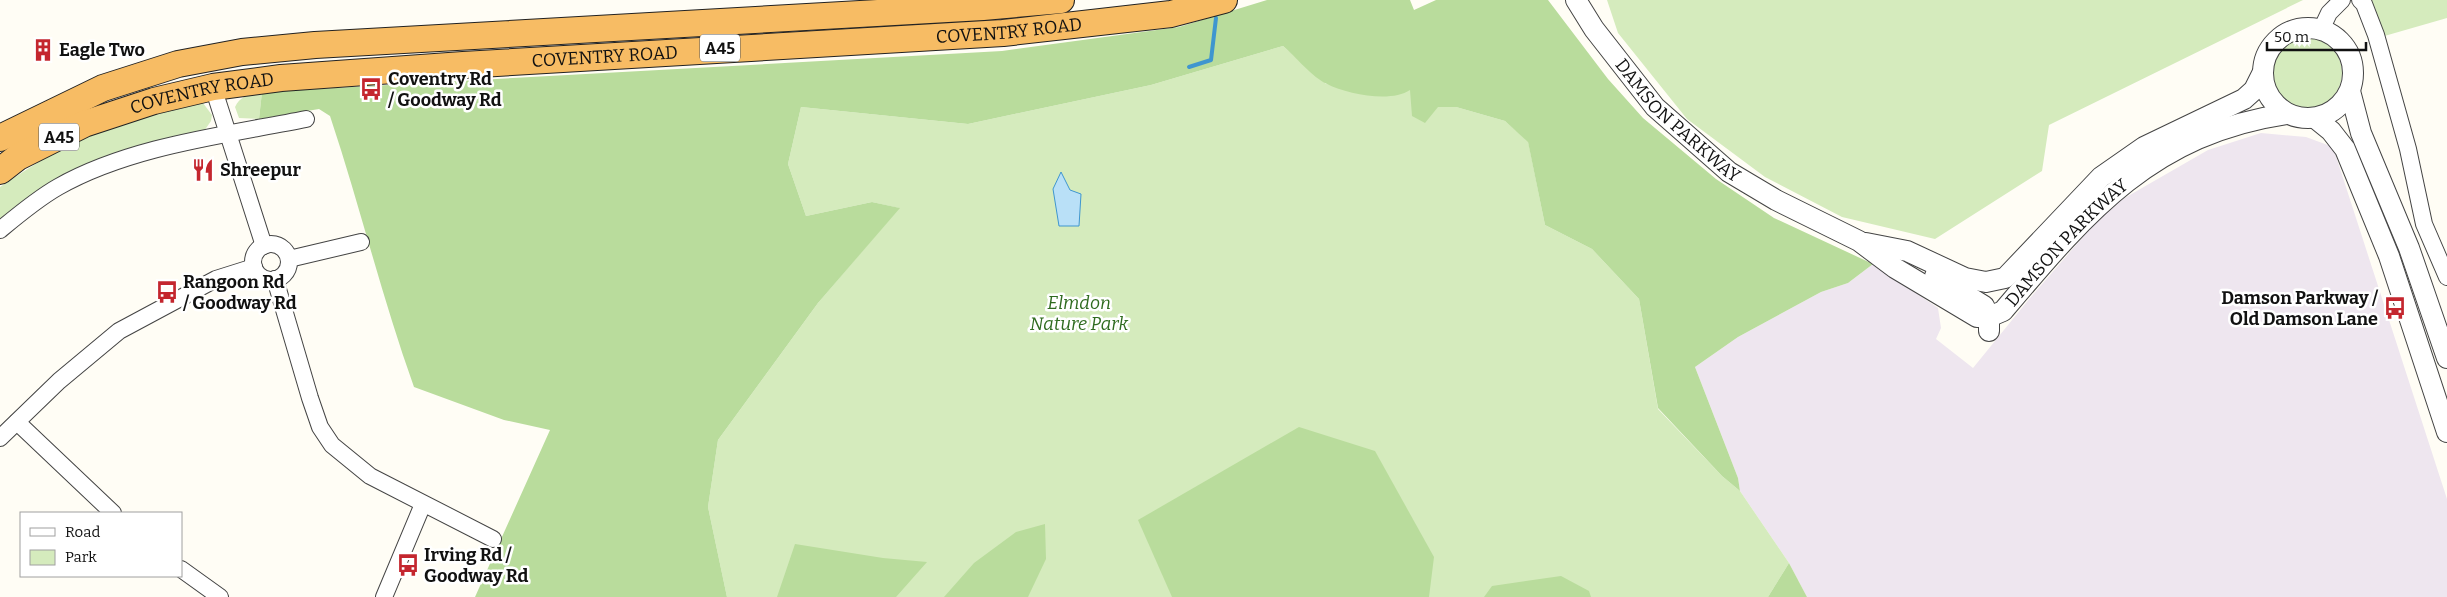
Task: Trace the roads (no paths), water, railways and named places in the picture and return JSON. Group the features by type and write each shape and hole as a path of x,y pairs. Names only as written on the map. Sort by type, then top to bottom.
{"highway":[{"name":"COVENTRY ROAD","path":"0,138 103,88 178,64 242,52 315,45 954,9 1061,0"},
{"name":"COVENTRY ROAD","path":"6,165 84,124 154,101 214,88 281,78 463,65 1003,33 1171,14 1224,0"}],"street":[{"name":"DAMSON PARKWAY","path":"1576,0 1594,29 1655,107 1729,172 1776,200 1859,241 1895,268 1989,324 2003,311 2069,233 2126,180 2172,152 2226,127 2257,118 2286,114 2306,119 2315,118"},
{"path":"2342,0 2330,13 2321,30 2337,39 2349,54 2353,72 2350,91 2360,133 2409,248 2447,358"},
{"path":"2360,0 2364,4 2376,35 2408,149 2424,224 2447,277"},
{"name":"DAMSON PARKWAY","path":"1859,241 1914,254 1965,278 1986,282 2005,278 2101,177 2144,146 2244,99 2254,90 2262,74 2263,64 2270,47 2284,34 2302,28 2321,30"},
{"path":"2262,74 2266,92 2272,101 2286,114"},
{"path":"214,88 264,246"},
{"path":"2350,91 2336,109 2315,118 2331,131 2346,149 2389,256 2447,432"},
{"path":"0,230 58,188 85,174 150,153 306,119"},
{"path":"289,259 361,242"},
{"path":"272,244 280,246 286,252 289,259 287,270 275,280 262,277 254,267 255,254 264,246 272,244"},
{"path":"1888,248 1984,306 1989,324"},
{"path":"0,438 59,381 119,331 216,279 254,267"},
{"path":"275,280 310,398 320,426 332,445 370,476 493,539"},
{"path":"17,422 112,512"},
{"path":"384,597 423,504"},
{"path":"182,570 220,597"}],"water":[{"path":"1061,172 1070,190 1081,194 1079,226 1059,226 1053,189"}],"waterway":[{"path":"1189,67 1211,60 1216,18"}],"place":[{"name":"Eagle Two","path":"43,50"},
{"name":"Coventry Rd / Goodway Rd","path":"371,89"},
{"name":"Shreepur","path":"203,170"},
{"name":"Rangoon Rd / Goodway Rd","path":"167,292"},
{"name":"Damson Parkway / Old Damson Lane","path":"2395,308"},
{"name":"Irving Rd / Goodway Rd","path":"408,565"}],"park label":[{"name":"Elmdon Nature Park","path":"1079,313"}]}
